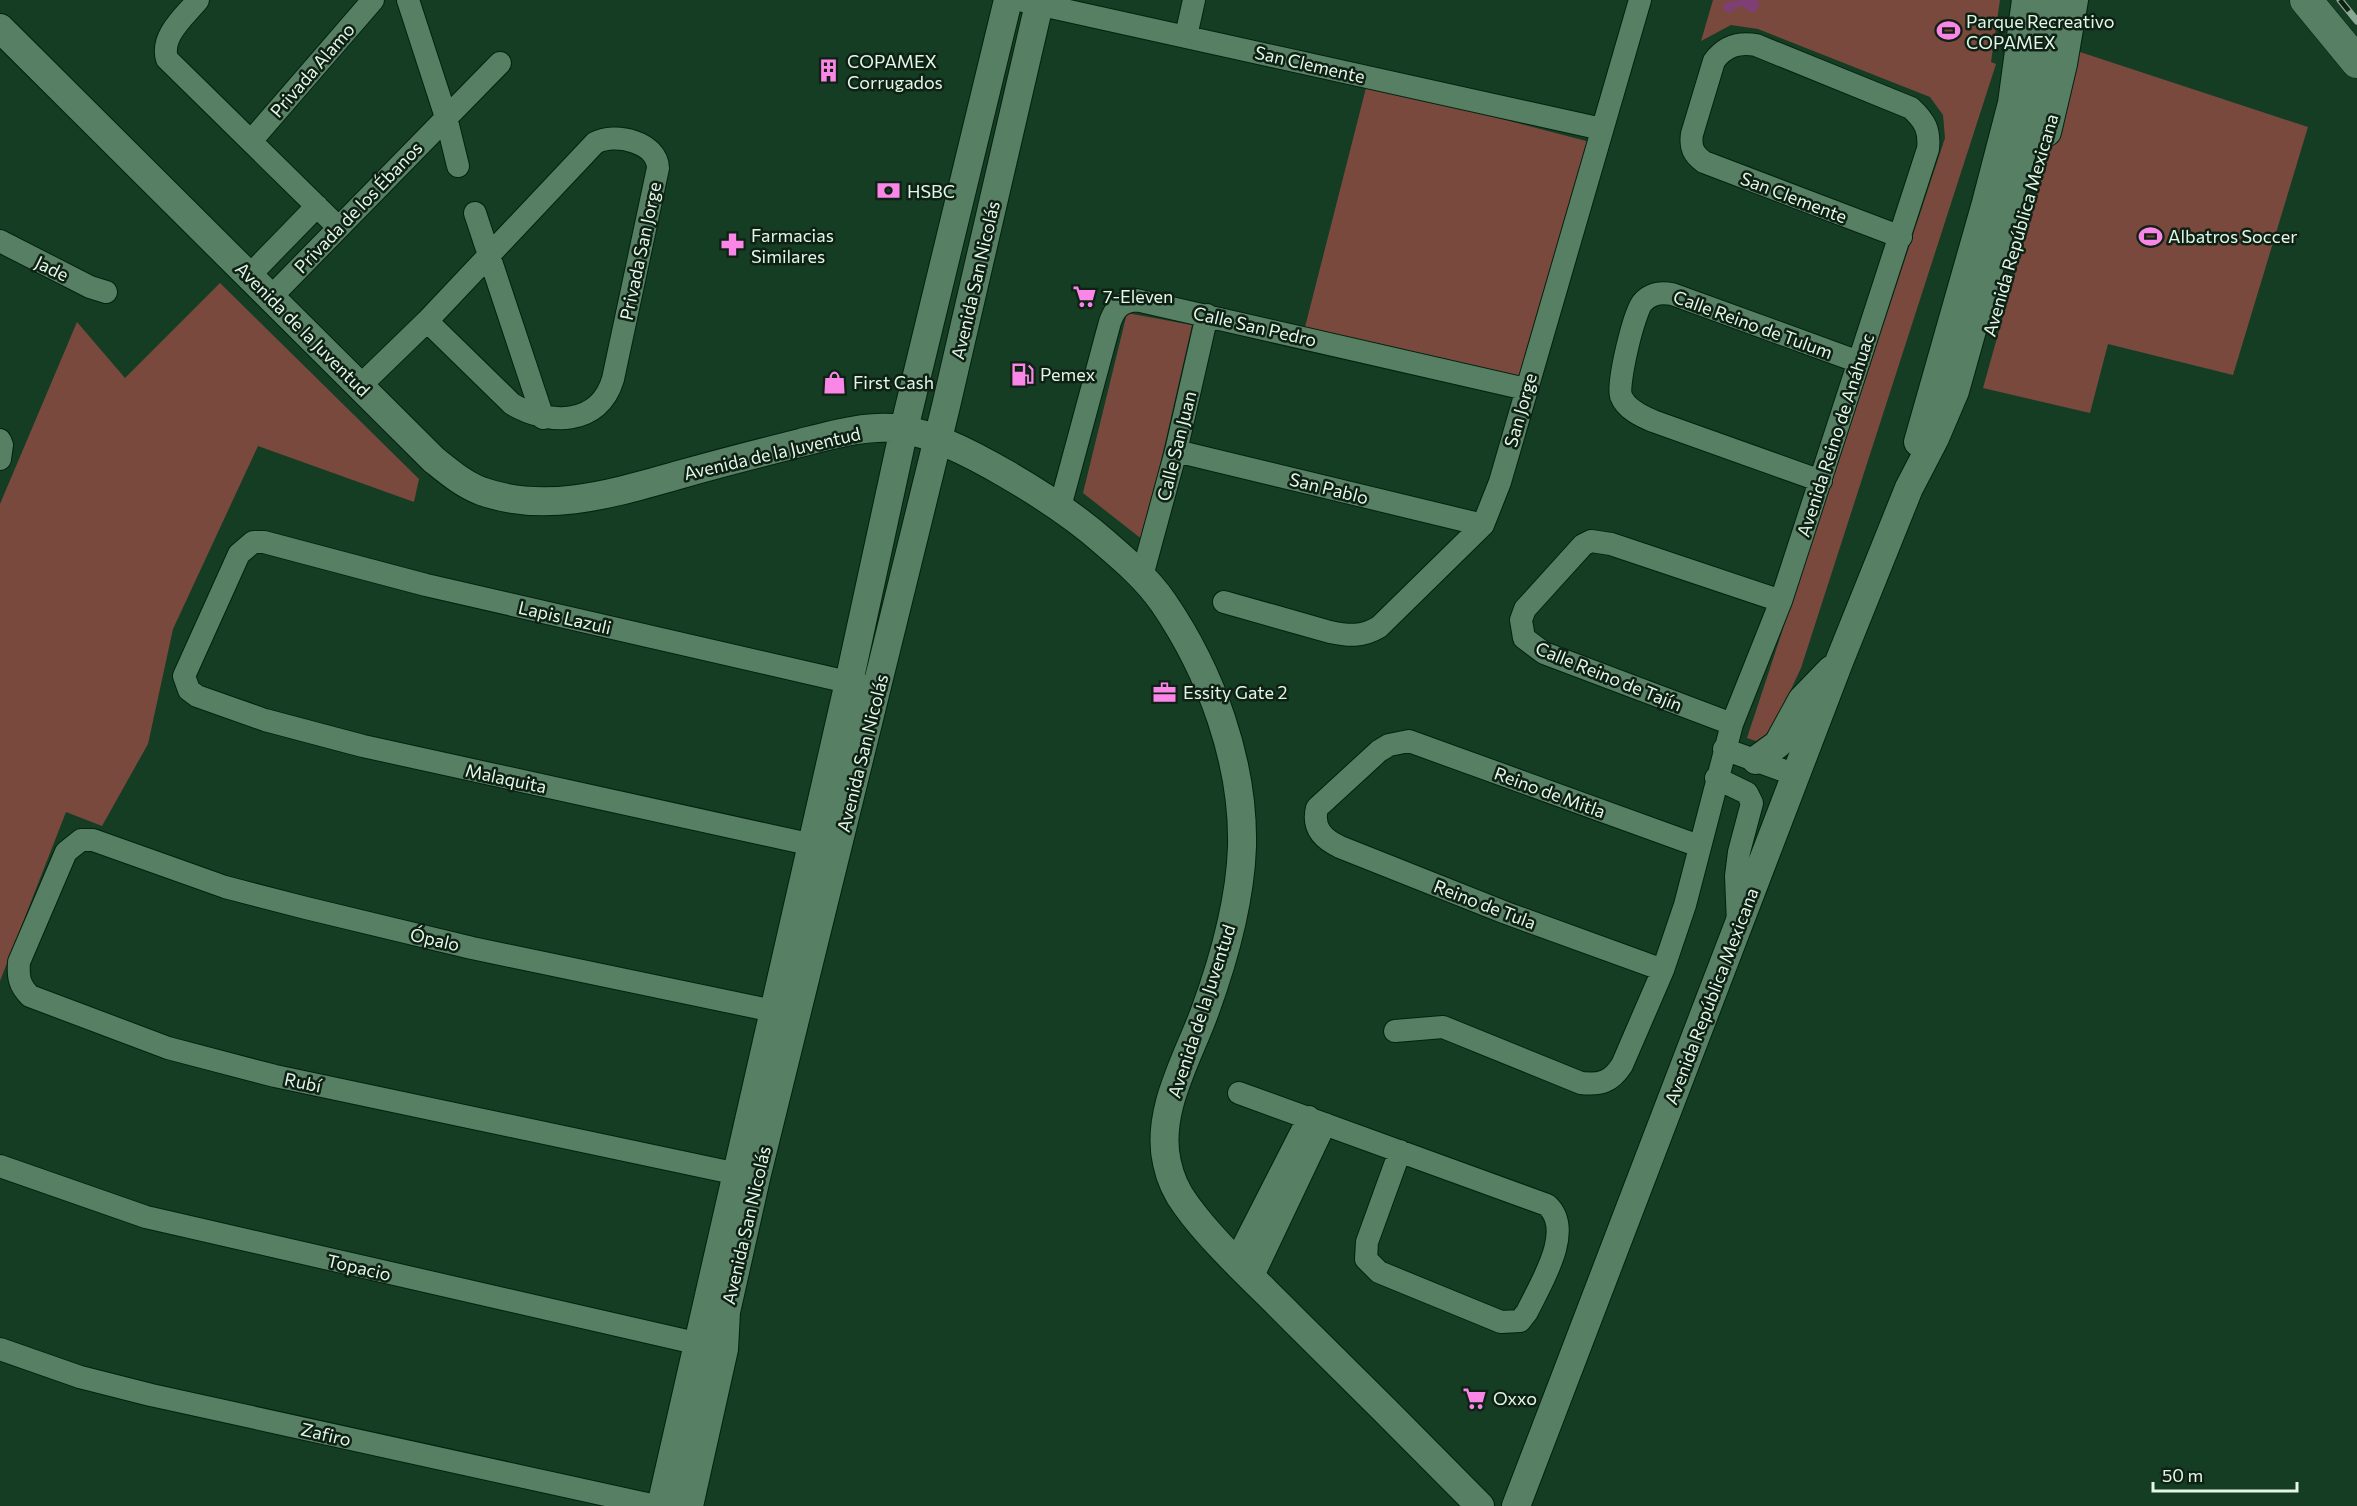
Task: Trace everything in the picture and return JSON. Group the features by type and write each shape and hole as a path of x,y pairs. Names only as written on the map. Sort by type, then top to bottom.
{"main road":[{"path":"2306,0 2357,62"}],"street":[{"path":"198,0 170,34 164,50 173,67 338,227"},
{"name":"Privada Alamo","path":"251,141 373,0"},
{"path":"408,0 446,117 458,166"},
{"name":"Avenida San Nicolás","path":"825,848 849,682 904,429 1008,0"},
{"path":"1186,36 1194,0"},
{"name":"San Jorge","path":"1224,602 1330,632 1346,635 1367,634 1379,627 1482,525 1500,482 1638,0"},
{"name":"Avenida República Mexicana","path":"1928,434 1922,391 1926,368 1996,103 2010,0"},
{"name":"Avenida República Mexicana","path":"1945,387 2012,103 2026,0"},
{"name":"Avenida República Mexicana","path":"1516,1506 1710,1006 1738,926 1839,662 1909,488 1945,387 2027,134 2042,61 2048,0"},
{"name":"Avenida República Mexicana","path":"1928,434 1968,394 1990,332 2047,130 2063,64 2074,0"},
{"name":"Avenida San Nicolás","path":"661,1506 710,1346 726,1312 746,1176 825,848 878,689 938,441 1032,1"},
{"name":"San Clemente","path":"1032,1 1602,129"},
{"name":"Avenida de la Juventud","path":"6,42 271,297 434,460 456,478 476,489 528,501 562,501 604,496 825,437 882,428 904,429 938,441 977,459 1060,507 1142,576 1162,601 1207,682 1226,733 1241,806 1240,868 1231,926 1207,1006 1171,1102 1165,1125 1164,1144 1173,1183 1185,1205 1244,1269 1480,1506"},
{"name":"San Clemente","path":"1901,237 1704,162 1692,150 1692,134 1714,61 1728,46 1737,44 1756,45 1911,108 1922,118"},
{"name":"Privada de los Ébanos","path":"271,297 500,63"},
{"name":"Avenida Reino de Anáhuac","path":"1395,1031 1417,1027 1443,1027 1581,1083 1605,1082 1614,1076 1622,1065 1663,970 1685,905 1716,778 1732,724 1780,601 1901,237 1928,149 1929,136 1922,118"},
{"name":"Privada San Jorge","path":"360,386 427,321 595,142 604,138 622,138 651,151 656,157 658,168 609,391 595,407 573,417 543,418 512,404 427,321"},
{"name":"Privada de los Ébanos","path":"249,276 317,206"},
{"path":"475,213 543,418"},
{"name":"Jade","path":"0,241 90,287 106,292"},
{"name":"Calle Reino de Tulum","path":"1821,481 1653,422 1630,407 1622,399 1620,383 1638,308 1651,295 1662,292 1672,294 1859,362"},
{"name":"Calle San Pedro","path":"1060,507 1113,313 1126,301 1136,300 1207,315 1526,389"},
{"name":"Calle San Juan","path":"1142,576 1176,451 1207,315"},
{"path":"0,440 2,445 0,459"},
{"name":"San Pablo","path":"1176,451 1482,525"},
{"name":"Calle Reino de Tajín","path":"1732,724 1544,653 1524,638 1521,620 1525,609 1576,551 1591,541 1611,544 1780,601"},
{"name":"Lapis Lazuli","path":"184,683 186,667 239,555 253,542 276,544 426,585 878,689"},
{"path":"1756,760 1778,744 1802,700 1839,662"},
{"name":"Malaquita","path":"184,683 197,696 265,720 363,746 825,848"},
{"name":"Reino de Mitla","path":"1316,825 1315,816 1322,801 1379,751 1399,742 1422,745 1699,846"},
{"path":"1724,749 1796,775"},
{"path":"1716,778 1747,793 1752,803 1739,852 1736,876 1738,926"},
{"name":"Reino de Tula","path":"1316,825 1323,837 1340,847 1506,914 1663,970"},
{"name":"Ópalo","path":"81,840 93,840 225,887 306,908 472,948 785,1013"},
{"name":"Rubí","path":"81,840 66,852 21,955 18,977 22,988 30,996 168,1048 275,1076 746,1176"},
{"path":"1239,1092 1317,1120 1547,1205 1555,1212 1560,1231 1558,1242 1527,1312 1520,1321 1501,1322 1379,1272 1366,1259 1367,1242 1400,1151"},
{"path":"1244,1269 1317,1120"},
{"name":"Topacio","path":"0,1166 54,1187 157,1220 710,1346"},
{"name":"Avenida San Nicolás","path":"689,1506 710,1346"},
{"name":"Zafiro","path":"0,1348 80,1377 151,1395 656,1506"}],"shaded area":[{"path":"1713,0 2000,0 1991,62 1996,64 1801,668 1771,732 1756,741 1747,738 1945,138 1943,115 1930,97 1758,29 1731,25 1701,41"},
{"path":"1757,0 1760,5 1755,12 1747,11 1743,6 1731,13 1725,11 1722,6 1727,2"},
{"name":"Albatros Soccer","path":"2077,51 2308,127 2233,375 2108,344 2090,413 1983,388"},
{"path":"1367,84 1590,142 1523,379 1304,331"},
{"path":"220,283 419,479 414,502 258,446 173,629 148,744 102,826 66,812 0,981 0,504 77,322 125,378"},
{"path":"1127,313 1192,325 1143,540 1083,493"}],"railway":[{"path":"2340,0 2357,21"}],"place":[{"name":"Parque Recreativo COPAMEX","path":"1948,31"},
{"name":"COPAMEX Corrugados","path":"829,71"},
{"name":"HSBC","path":"889,191"},
{"name":"Albatros Soccer","path":"2150,236"},
{"name":"Farmacias Similares","path":"733,245"},
{"name":"7-Eleven","path":"1085,296"},
{"name":"Pemex","path":"1022,374"},
{"name":"First Cash","path":"835,382"},
{"name":"Essity Gate 2","path":"1165,692"},
{"name":"Oxxo","path":"1475,1398"}]}
